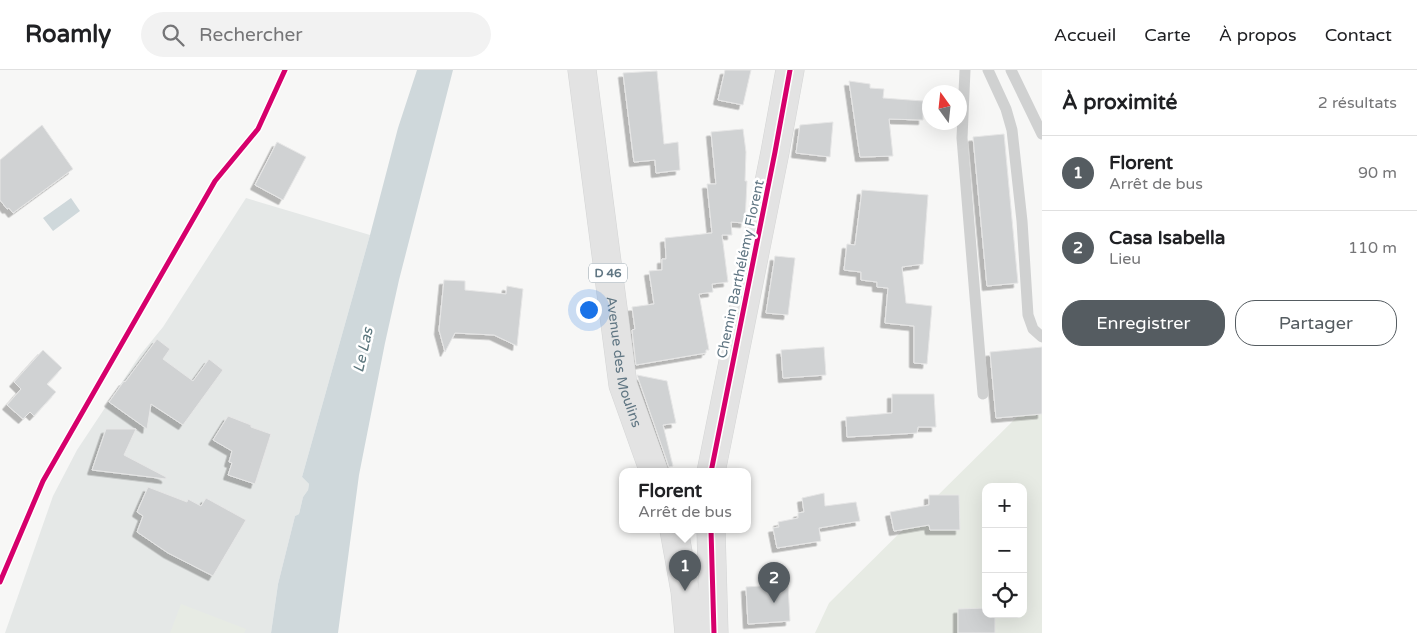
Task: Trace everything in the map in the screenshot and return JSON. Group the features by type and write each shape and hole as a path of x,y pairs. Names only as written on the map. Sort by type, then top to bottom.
{"main road":[{"name":"Avenue des Moulins","path":"582,70 623,385 653,468"},
{"name":"Chemin Barthélémy Florent","path":"712,468 776,152 790,70"},
{"path":"675,533 685,591 689,633"},
{"path":"711,533 714,633"}],"lane":[{"path":"965,70 962,138 983,394"},
{"path":"988,70 1006,110 1012,130 1022,221 1028,315 1033,329 1042,337"},
{"path":"1011,70 1042,134"}],"shaded area":[{"path":"246,198 370,235 302,477 309,484 308,490 303,497 299,514 295,516 278,584 271,633 5,633 53,496 77,450 140,355 163,327"},
{"path":"1042,375 1042,633 815,633 829,603 1030,404"},
{"path":"181,604 246,629 244,633 170,633"}],"water":[{"name":"Le Las","path":"417,70 453,70 399,280 385,343 359,475 338,633 271,633 278,584 295,516 299,514 303,497 308,490 309,484 302,477 398,128"},
{"path":"71,198 80,211 53,231 43,218"}],"building":[{"path":"725,70 751,70 743,105 718,100"},
{"path":"657,71 664,144 678,142 680,170 656,173 655,160 634,162 623,73"},
{"path":"849,81 870,84 870,88 884,89 883,98 922,101 922,120 889,119 893,156 860,157"},
{"path":"833,122 830,157 796,153 800,125"},
{"path":"42,125 73,169 13,213 0,200 0,160"},
{"path":"743,129 746,152 745,181 747,181 745,223 731,222 732,235 722,235 728,282 712,284 713,292 699,294 709,350 706,350 706,353 636,365 632,330 635,329 632,307 654,304 649,271 662,270 662,259 666,259 665,238 712,233 707,184 716,184 711,132"},
{"path":"1004,134 1018,283 987,286 973,137"},
{"path":"277,142 306,157 283,200 255,185"},
{"path":"862,190 928,195 923,264 902,267 906,303 932,306 927,364 914,363 914,326 885,323 888,288 877,287 877,282 861,280 861,272 844,270 847,244 855,245"},
{"path":"775,256 795,258 788,315 766,313"},
{"path":"444,280 465,281 465,290 506,294 507,286 523,289 517,346 494,335 455,333 445,352 439,330"},
{"path":"157,339 170,349 163,359 193,381 209,359 223,370 183,425 151,404 147,429 109,402"},
{"path":"824,347 826,375 783,378 781,350"},
{"path":"1042,347 1042,414 996,418 990,352"},
{"path":"43,350 62,368 47,384 56,392 34,416 30,412 23,419 7,405 21,389 14,382"},
{"path":"637,375 667,381 676,423 663,425 673,466 669,467"},
{"path":"892,394 934,394 936,427 918,427 917,433 847,437 846,417 892,413"},
{"path":"228,416 271,434 255,484 228,475 232,463 229,462 232,451 213,440"},
{"path":"106,429 136,429 124,455 166,477 166,479 92,470"},
{"path":"148,487 187,502 188,499 201,506 206,498 246,520 213,576 168,553 137,532 143,516 137,512"},
{"path":"824,493 825,506 856,502 860,521 819,528 821,541 777,548 773,528 779,527 778,522 798,518 798,513 804,512 802,498"},
{"path":"929,495 959,495 960,530 930,530 929,525 894,531 890,512 929,505"},
{"path":"788,584 790,621 748,624 746,587"},
{"path":"982,608 982,618 995,618 995,633 958,633 958,609"}],"cycle path":[{"path":"0,582 43,481 215,181 258,129 285,70"},
{"path":"712,468 790,70"},
{"path":"711,533 714,633"}],"place":[{"name":"Florent","path":"685,591"},
{"name":"Casa Isabella","path":"774,603"}]}
